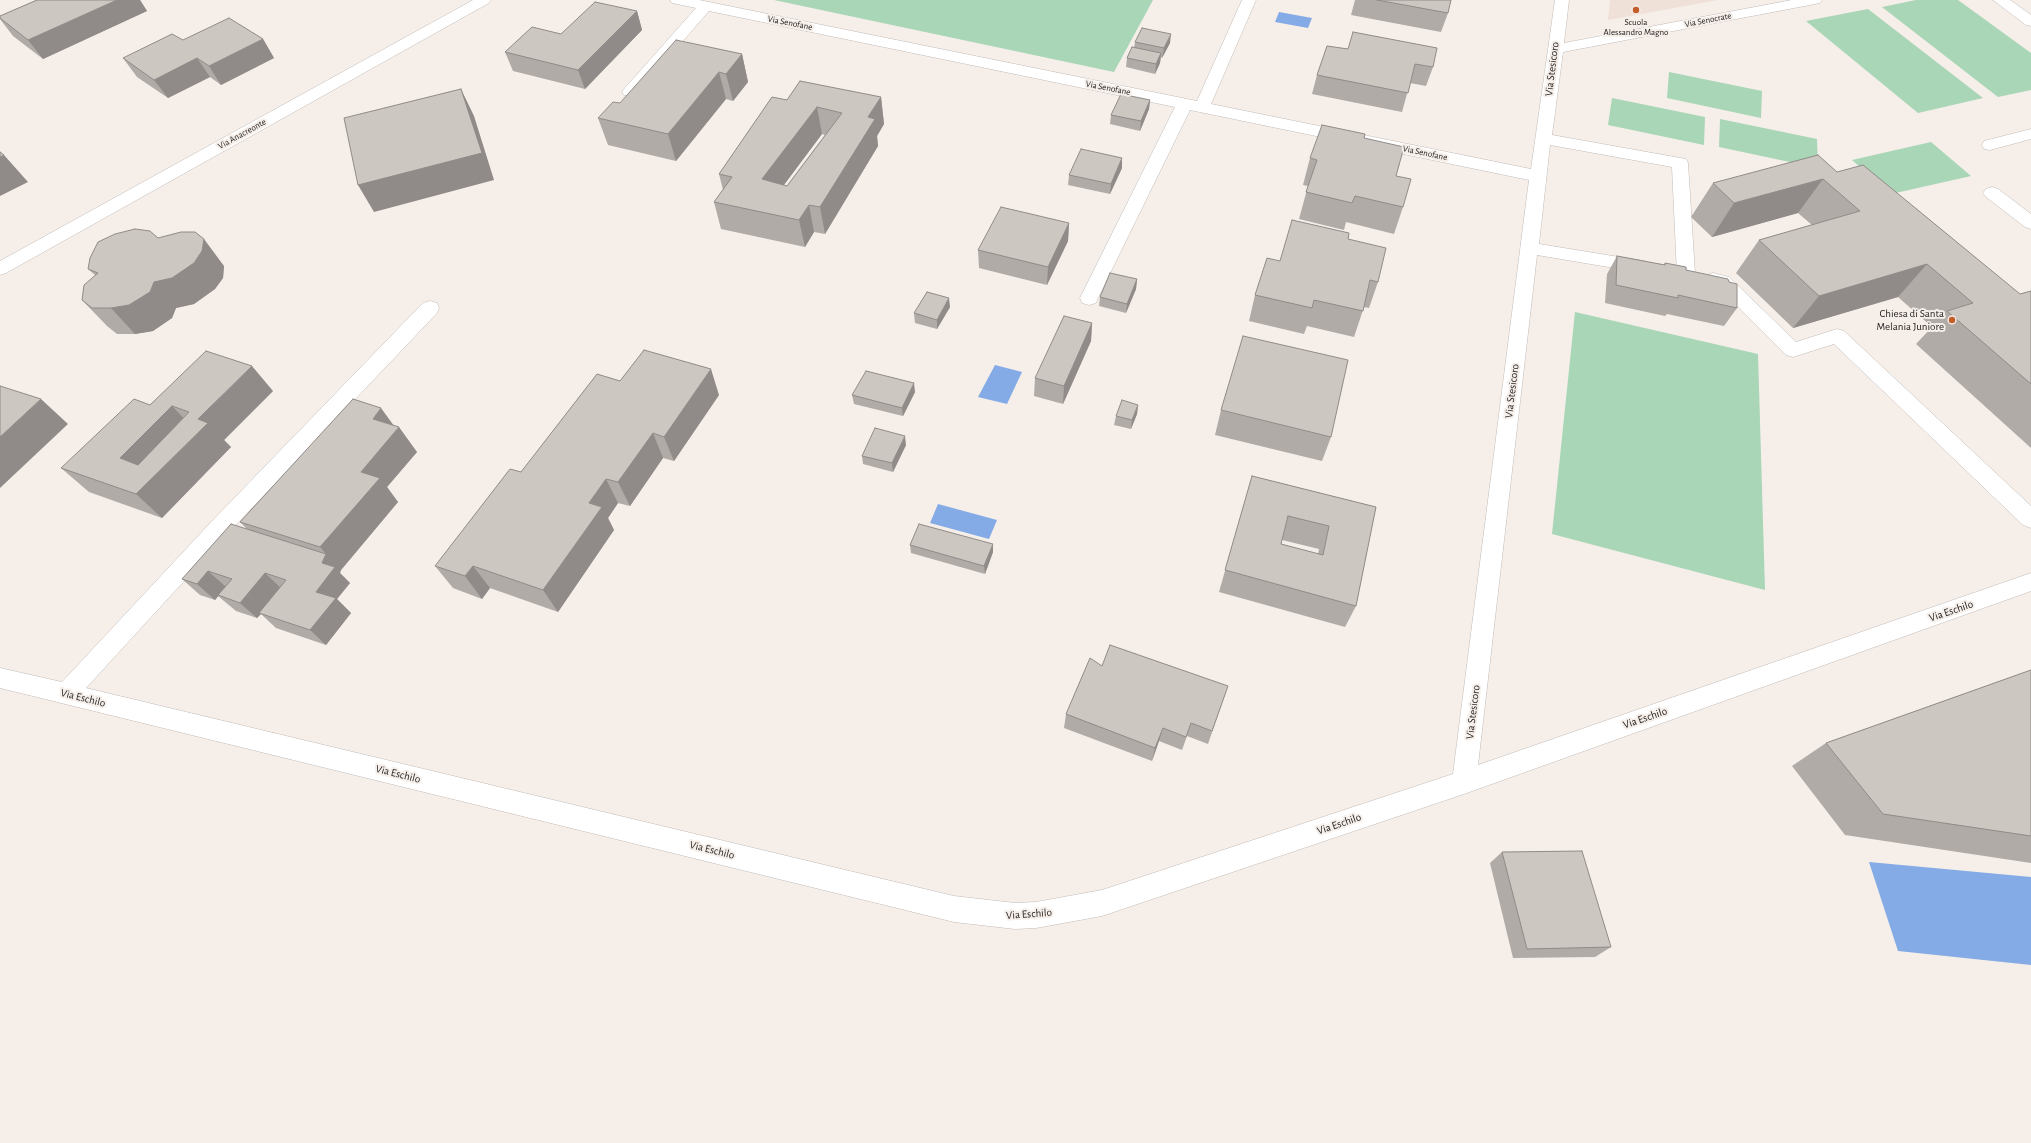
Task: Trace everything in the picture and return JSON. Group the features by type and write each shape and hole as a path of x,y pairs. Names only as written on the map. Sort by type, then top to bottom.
{"street":[{"name":"Via Anacreonte","path":"0,269 484,0"},
{"name":"Via Senofane","path":"677,0 1538,176"},
{"path":"1202,107 1249,0"},
{"name":"Via Stesicoro","path":"1464,782 1538,176 1554,49 1562,0"},
{"name":"Via Senocrate","path":"1554,49 1815,0"},
{"path":"2000,0 2031,22"},
{"path":"630,92 706,6"},
{"path":"1089,298 1185,103"},
{"path":"1990,144 2031,134"},
{"path":"1543,139 1680,163 1674,272"},
{"path":"1992,193 2031,223"},
{"path":"1529,248 1723,281 1793,350 1837,336 2031,519"},
{"path":"66,694 222,525 430,308"},
{"name":"Via Eschilo","path":"0,678 973,913 1008,916 1036,915 1102,903 1464,782 2031,582"}],"shaded area":[{"name":"Scuola Alessandro Magno","path":"1610,0 1718,0 1608,20"}],"green space":[{"path":"774,0 1153,0 1114,72"},
{"path":"1916,0 1958,0 2031,53 2031,90 1998,97 1882,7"},
{"path":"1868,9 1983,98 1918,113 1806,21"},
{"path":"1669,72 1762,91 1761,118 1667,98"},
{"path":"1612,98 1705,117 1704,145 1608,125"},
{"path":"1720,119 1817,139 1818,168 1719,147"},
{"path":"1931,142 1971,176 1891,194 1852,160"},
{"path":"1575,312 1758,354 1765,590 1552,534"}],"water":[{"path":"1279,12 1312,18 1308,28 1275,22"},
{"path":"995,365 1022,372 1007,404 978,397"},
{"path":"938,504 997,520 989,539 930,523"},
{"path":"1869,862 2031,877 2031,965 1898,951"}],"building":[{"path":"37,0 117,0 28,40 0,18 0,16"},
{"path":"1377,0 1451,0 1448,13"},
{"path":"595,2 637,11 578,70 505,52 532,27 561,34"},
{"path":"229,18 263,39 209,66 197,58 154,80 123,58 172,34 183,40"},
{"path":"1142,28 1171,34 1164,48 1135,42"},
{"path":"1353,32 1437,48 1433,67 1415,64 1408,93 1317,75 1327,46 1348,49"},
{"path":"676,40 742,54 726,74 719,72 668,134 598,118 613,102 620,103"},
{"path":"1132,47 1161,53 1156,64 1127,58"},
{"path":"800,81 881,97 868,117 875,119 820,207 809,205 799,220 714,202 732,177 719,174 772,97 787,100","holes":["817,107 842,113 787,186 762,179"]},
{"path":"461,89 482,153 358,185 344,118"},
{"path":"1121,94 1150,100 1141,121 1111,115"},
{"path":"1322,125 1365,134 1364,138 1404,147 1396,176 1411,179 1403,207 1355,196 1352,203 1306,192 1317,160 1310,158"},
{"path":"1081,149 1122,158 1111,184 1069,175"},
{"path":"1818,155 1837,172 1863,165 2020,294 2031,291 2031,384 1947,311 1973,303 1927,264 1819,296 1759,240 1860,211 1823,179 1734,203 1713,183"},
{"path":"1001,207 1069,223 1048,267 978,250"},
{"path":"1292,220 1349,233 1348,239 1386,248 1378,282 1370,280 1363,311 1314,300 1312,308 1255,295 1267,258 1280,261"},
{"path":"135,229 150,231 158,238 181,232 195,232 204,239 202,251 194,263 172,278 154,282 150,292 129,305 111,308 92,308 82,300 84,285 98,273 88,269 90,258 98,242 115,234"},
{"path":"1617,256 1665,265 1665,263 1686,267 1686,270 1728,279 1729,282 1737,284 1737,308 1678,295 1678,298 1616,285"},
{"path":"1110,273 1137,279 1127,304 1100,297"},
{"path":"927,292 949,298 937,320 914,313"},
{"path":"1064,316 1092,323 1064,386 1035,378"},
{"path":"1243,336 1348,360 1331,437 1221,410"},
{"path":"644,350 711,369 664,437 653,433 618,482 606,479 589,503 602,507 543,590 473,566 465,576 435,566 510,469 521,472 597,374 620,381"},
{"path":"206,351 252,366 198,419 208,423 136,494 61,468 134,399 150,405","holes":["172,406 189,412 138,465 120,458"]},
{"path":"866,371 914,383 902,408 852,395"},
{"path":"0,386 41,399 0,437"},
{"path":"353,399 381,408 373,419 399,427 361,472 380,478 320,547 240,522"},
{"path":"1122,400 1138,405 1132,420 1116,416"},
{"path":"875,428 905,436 892,463 862,456"},
{"path":"1252,476 1376,507 1356,606 1225,570","holes":["1288,516 1329,526 1323,555 1281,544"]},
{"path":"231,524 326,554 322,563 335,567 316,592 336,598 310,630 259,613 286,580 265,573 240,603 218,595 232,579 208,571 197,584 182,579"},
{"path":"919,524 993,544 984,566 910,545"},
{"path":"1110,645 1228,686 1212,731 1191,723 1186,737 1163,728 1155,748 1066,714 1090,658 1102,666"},
{"path":"2031,670 2031,836 1883,814 1826,743"},
{"path":"1582,851 1611,947 1527,949 1502,852"}],"place":[{"name":"Scuola Alessandro Magno","path":"1636,10"},
{"name":"Chiesa di Santa Melania Juniore","path":"1952,320"}]}
